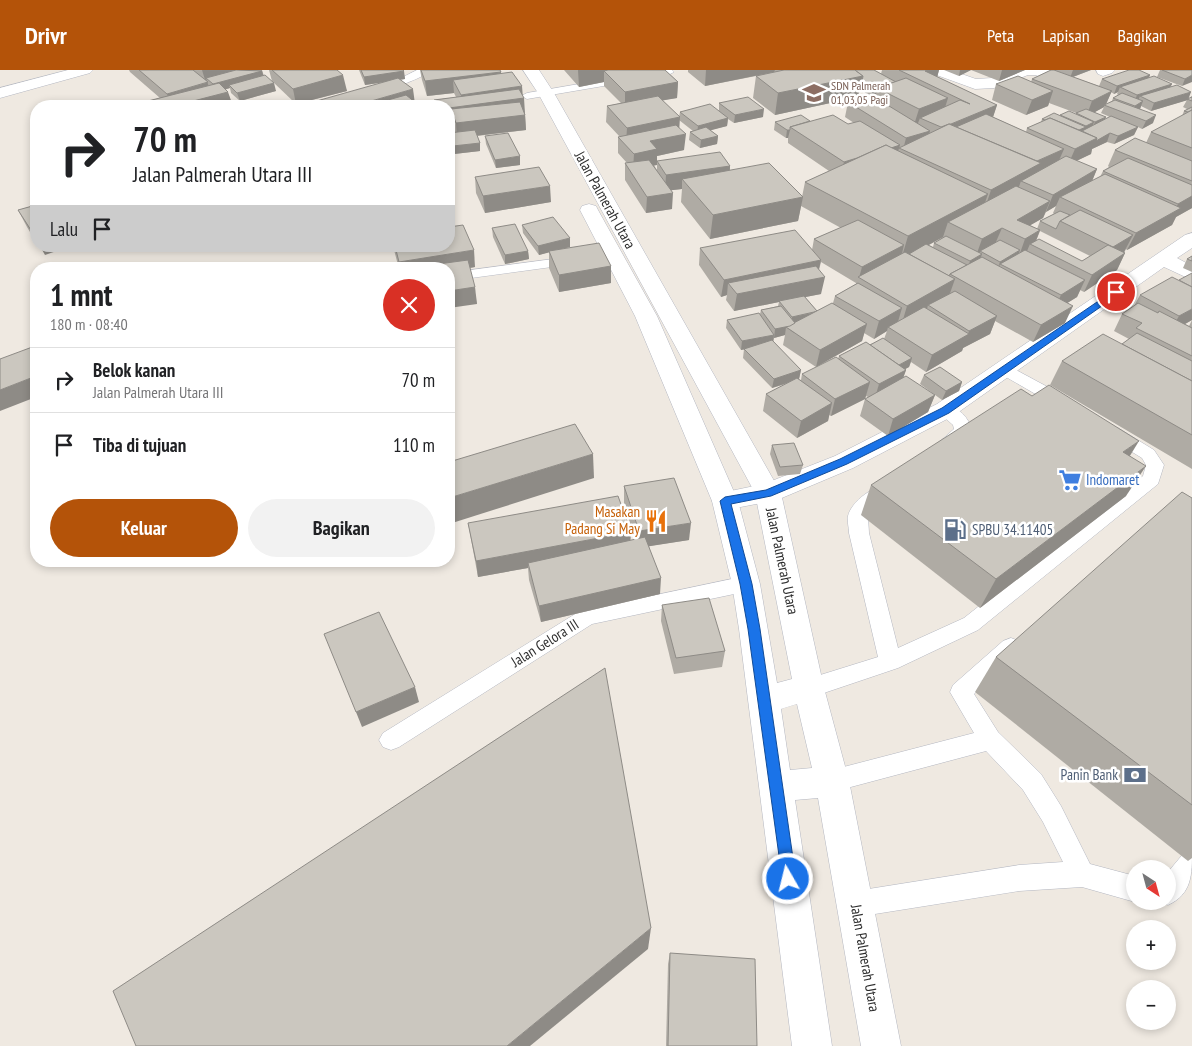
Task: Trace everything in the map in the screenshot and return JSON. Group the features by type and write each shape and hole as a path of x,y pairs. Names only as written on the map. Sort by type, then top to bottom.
{"main road":[{"path":"0,93 85,70"},
{"name":"Jalan Palmerah Utara","path":"510,70 537,95"},
{"name":"Jalan Palmerah Utara","path":"531,70 537,95 622,259 725,501 746,584 812,1046"},
{"path":"936,70 975,84 994,83 1025,71 1035,70 1069,81"},
{"path":"725,501 768,494 844,462 945,410 1192,239"},
{"name":"Jalan Palmerah Utara","path":"622,259 768,494 832,781 881,1046"},
{"path":"1164,259 1192,274"},
{"path":"764,700 810,688"},
{"path":"775,787 832,781"}],"lane":[{"path":"362,92 407,80 426,70"},
{"path":"537,95 668,72"},
{"path":"455,276 622,259"},
{"path":"1005,369 1080,413"},
{"path":"932,454 964,431 961,422 945,410"},
{"path":"810,688 890,662 971,624 1151,478 1155,465 1148,454 1097,423"},
{"path":"890,662 858,533 858,516 870,501 893,484"},
{"name":"Jalan Gelora III","path":"391,740 587,617 746,584"},
{"path":"1028,632 961,692 990,739 1032,782 1052,814 1082,874"},
{"path":"832,781 990,739"},
{"path":"1176,882 1192,863"},
{"path":"856,904 1019,878 1082,874 1126,886"}],"building":[{"path":"139,70 193,70 208,82 167,94"},
{"path":"236,70 262,71 213,84 206,78"},
{"path":"272,70 337,70 343,75 293,89"},
{"path":"361,70 403,70 404,71 364,77"},
{"path":"421,70 500,70 501,72 425,81"},
{"path":"665,70 678,82 625,92 604,71"},
{"path":"784,70 855,70 863,76 778,93 756,76"},
{"path":"855,70 874,70 896,82 873,88 862,82 863,76"},
{"path":"899,70 929,70 925,71 997,105 941,127 920,118 960,100 970,104"},
{"path":"1051,70 1112,91 1092,101 1032,79"},
{"path":"1129,70 1139,70 1150,75 1117,86 1102,79"},
{"path":"1162,70 1192,70 1192,75 1185,79"},
{"path":"512,72 522,86 461,95 453,80"},
{"path":"265,75 274,83 237,93 229,85"},
{"path":"1018,76 1053,91 1032,100 996,84"},
{"path":"1154,76 1172,84 1137,95 1120,87"},
{"path":"398,78 413,89 375,100 320,100"},
{"path":"906,78 948,98 919,109 877,88"},
{"path":"219,83 228,92 197,100 152,100"},
{"path":"1177,85 1191,92 1154,103 1140,96"},
{"path":"519,89 524,98 455,107 455,100 434,100"},
{"path":"1122,93 1143,101 1135,106 1113,98"},
{"path":"406,95 412,100 388,100"},
{"path":"871,95 930,131 906,138 848,102"},
{"path":"658,96 680,117 627,128 607,106"},
{"path":"748,97 764,109 735,115 719,103"},
{"path":"1115,100 1156,115 1146,121 1104,105"},
{"path":"520,102 525,115 456,123 455,109"},
{"path":"710,104 728,118 698,126 680,112"},
{"path":"1192,107 1192,110 1188,112 1184,111"},
{"path":"1086,109 1106,117 1095,122 1076,113"},
{"path":"1192,110 1192,148 1151,132"},
{"path":"1069,111 1094,122 1086,126 1060,115"},
{"path":"1054,113 1086,127 1079,130 1050,118 1042,119"},
{"path":"986,114 1064,149 1037,161 956,127"},
{"path":"801,115 810,121 790,127 790,130 775,122"},
{"path":"833,115 848,124 860,121 900,145 891,148 886,145 844,162 790,127"},
{"path":"1111,116 1138,127 1118,136 1110,133 1096,141 1097,138 1082,131"},
{"path":"1050,118 1097,138 1075,149 1027,128"},
{"path":"949,124 1041,163 991,190 899,148"},
{"path":"676,125 686,134 650,141 657,149 634,154 618,137"},
{"path":"706,127 718,136 701,140 690,132"},
{"path":"475,130 480,143 455,146 455,132"},
{"path":"508,133 520,156 495,160 485,136"},
{"path":"1135,138 1192,161 1192,181 1115,150"},
{"path":"886,145 988,194 908,236 805,182"},
{"path":"720,152 730,166 666,175 657,161"},
{"path":"1066,156 1097,169 1053,195 1021,181"},
{"path":"1128,158 1192,185 1192,196 1178,204 1103,171"},
{"path":"649,160 673,193 647,197 625,163"},
{"path":"769,163 803,197 713,215 682,179"},
{"path":"539,167 550,186 483,196 475,177"},
{"path":"1105,174 1181,208 1136,233 1060,197"},
{"path":"1016,186 1050,201 1017,220 1040,230 1025,239 1002,228 982,239 948,222"},
{"path":"30,207 30,229 18,210"},
{"path":"1080,210 1133,235 1113,247 1060,221"},
{"path":"1060,211 1070,215 1060,221 1056,229 1040,221"},
{"path":"553,217 570,238 538,246 522,225"},
{"path":"858,220 904,245 862,267 814,239"},
{"path":"515,224 528,251 505,255 492,228"},
{"path":"463,225 474,250 399,262 396,252 455,252 455,226"},
{"path":"795,230 821,260 724,280 700,248"},
{"path":"946,236 982,254 970,261 934,243"},
{"path":"1039,239 1082,261 1108,245 1125,253 1092,275 1030,244"},
{"path":"1000,240 1020,250 1000,262 980,251"},
{"path":"599,243 611,266 559,275 549,251"},
{"path":"926,244 967,265 949,276 909,254"},
{"path":"1025,250 1085,280 1061,295 1000,264"},
{"path":"905,252 955,279 907,306 858,277"},
{"path":"982,257 1073,306 1041,325 950,274"},
{"path":"468,260 475,287 455,290 455,262 453,262"},
{"path":"816,266 825,277 737,294 728,283"},
{"path":"1192,273 1192,287 1179,280"},
{"path":"1172,277 1192,287 1192,309 1179,316 1140,295"},
{"path":"858,283 902,308 879,321 835,296"},
{"path":"955,291 997,316 969,331 928,305"},
{"path":"804,296 817,311 792,317 779,301"},
{"path":"832,303 867,324 820,350 786,327"},
{"path":"1138,303 1158,313 1159,311 1192,328 1192,356 1136,328 1142,323 1122,314"},
{"path":"781,306 795,323 775,329 761,310"},
{"path":"924,307 969,334 932,355 888,327"},
{"path":"759,313 774,335 742,341 727,320"},
{"path":"1137,333 1192,361 1192,381 1122,344"},
{"path":"1103,334 1192,381 1192,435 1062,361"},
{"path":"883,338 912,358 899,365 870,345"},
{"path":"772,340 801,370 774,379 744,349"},
{"path":"866,342 906,370 879,384 839,356"},
{"path":"30,348 30,378 0,390 0,359"},
{"path":"836,357 870,382 835,399 802,374"},
{"path":"940,367 962,382 946,391 924,375"},
{"path":"906,376 935,395 893,419 865,399"},
{"path":"797,378 832,403 801,421 766,394"},
{"path":"1049,385 1139,441 1123,452 1146,466 996,579 871,485 1021,389 1032,396"},
{"path":"575,424 593,454 455,496 455,460"},
{"path":"794,443 803,465 780,467 772,445"},
{"path":"674,478 691,523 639,531 624,486"},
{"name":"Panin Bank","path":"1182,492 1192,498 1192,805 996,657"},
{"path":"618,496 631,532 476,561 468,523"},
{"path":"645,537 661,578 539,606 528,563"},
{"path":"709,598 725,651 676,658 662,605"},
{"path":"379,612 415,687 356,712 324,634"},
{"path":"605,668 651,928 507,1046 136,1046 113,991"},
{"path":"670,953 755,959 757,1046 668,1046"}],"place":[{"name":"SDN Palmerah 01,03,05 Pagi","path":"814,93"},
{"name":"Indomaret","path":"1070,480"},
{"name":"Masakan Padang Si May","path":"656,521"},
{"name":"SPBU 34.11405","path":"955,530"},
{"name":"Panin Bank","path":"1135,775"}],"route":[{"path":"788,879 754,629 746,584 725,501 768,494 844,462 945,410 1116,292"}]}
